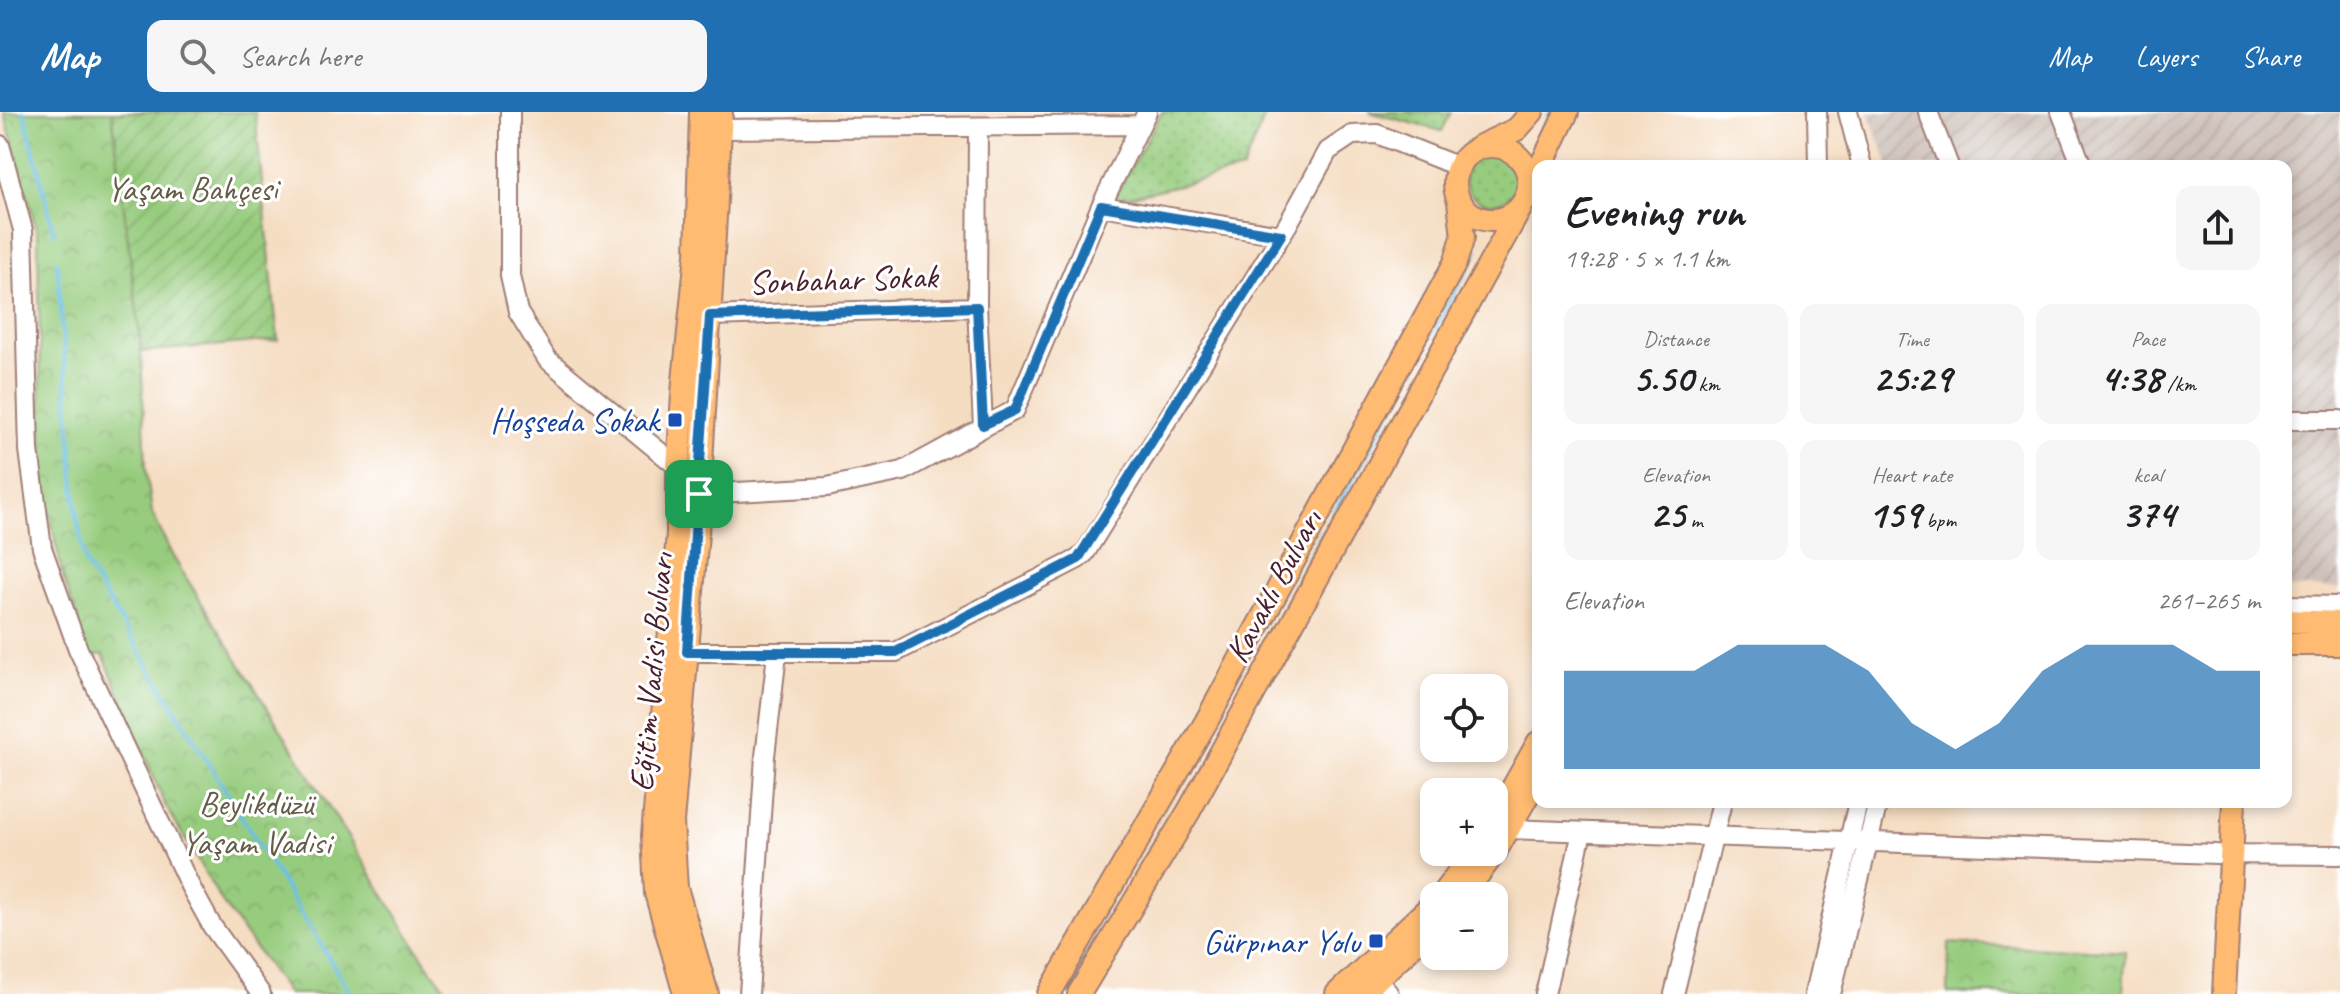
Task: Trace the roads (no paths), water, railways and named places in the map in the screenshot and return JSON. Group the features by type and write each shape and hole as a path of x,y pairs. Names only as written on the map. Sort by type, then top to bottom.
{"main road":[{"name":"Eğitim Vadisi Bulvarı","path":"701,112 697,254 678,467 689,494 687,652 672,822 675,874 707,994"},
{"path":"1459,167 1479,148 1517,129 1532,112"},
{"path":"1544,160 1567,112"},
{"name":"Eğitim Vadisi Bulvarı","path":"685,994 656,893 653,836 710,316 721,120"},
{"path":"1459,201 1467,211 1489,220 1512,215 1524,202 1528,173 1515,153 1504,148 1479,148"},
{"name":"Kavaklı Bulvarı","path":"1049,994 1206,722 1455,263 1463,237 1455,189 1459,167"},
{"name":"Kavaklı Bulvarı","path":"1079,994 1189,811 1532,185"},
{"path":"2292,621 2340,623"},
{"path":"2292,644 2340,644"},
{"path":"1508,809 1532,756"},
{"path":"1508,816 1532,785"},
{"path":"2219,808 2223,854 2224,994"},
{"path":"2210,994 2223,854 2233,808"},
{"path":"1337,994 1420,916"},
{"path":"1361,994 1383,986 1420,942"}],"street":[{"path":"510,112 510,276 518,312 547,359 678,467"},
{"path":"825,128 841,112"},
{"path":"1817,112 1818,160"},
{"path":"1848,112 1860,160"},
{"path":"1928,112 1947,160"},
{"path":"2061,112 2080,160"},
{"path":"689,494 827,487 903,471 1015,410 1101,206 1144,119 978,127 825,128 721,120"},
{"path":"978,127 977,307 983,425"},
{"path":"687,652 896,652 1078,559 1281,235 1328,151 1352,135 1377,134 1459,167"},
{"path":"0,145 23,230 33,488 42,548 57,598 190,886 212,926 261,994"},
{"path":"1101,206 1281,235"},
{"name":"Sonbahar Sokak","path":"710,316 977,307"},
{"path":"2292,420 2340,420"},
{"path":"2292,605 2340,606"},
{"path":"749,994 765,756 777,654"},
{"path":"1674,994 1721,808"},
{"path":"1814,994 1856,808"},
{"path":"1831,994 1877,808"},
{"path":"1508,826 1582,832 1868,843 2340,855"},
{"path":"1545,994 1582,832"}],"waterway":[{"path":"24,112 54,233"},
{"path":"1538,139 1550,112"},
{"path":"1332,517 1477,251"},
{"path":"57,262 77,518 85,563 351,994"},
{"path":"1238,699 1324,530"},
{"path":"1066,994 1112,916"}],"place":[{"name":"Hoşseda Sokak","path":"675,420"},
{"name":"Gürpınar Yolu","path":"1376,941"}],"park label":[{"name":"Yaşam Bahçesi","path":"192,188"},
{"name":"Beylikdüzü Yaşam Vadisi","path":"256,822"}]}
